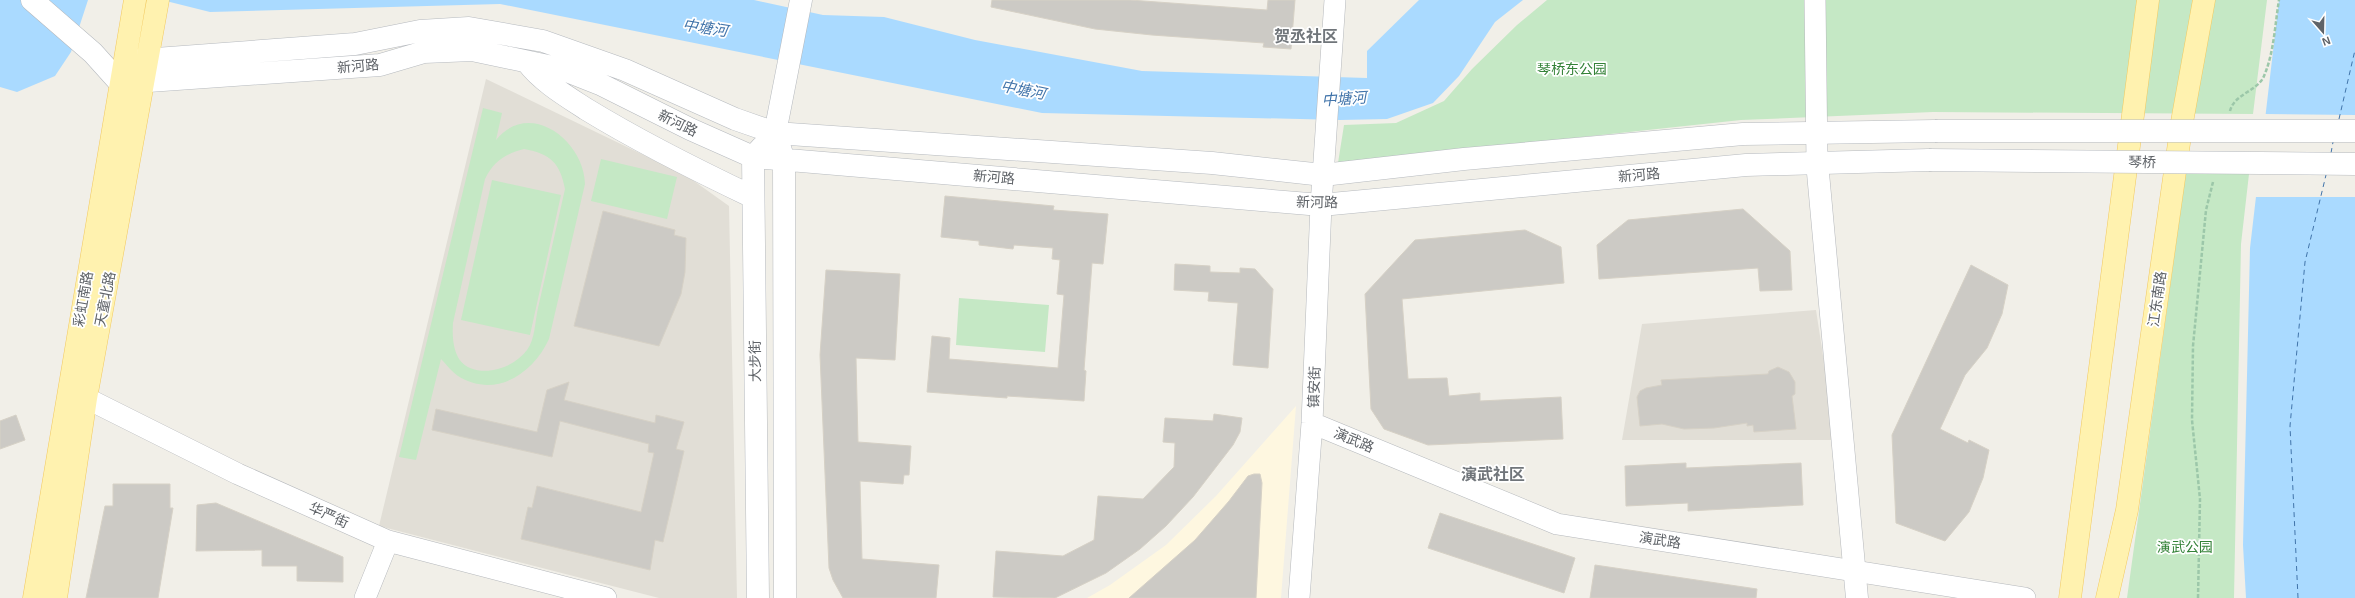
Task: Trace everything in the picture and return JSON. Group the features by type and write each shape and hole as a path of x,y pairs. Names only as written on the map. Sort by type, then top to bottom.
{"main road":[{"name":"新河路","path":"32,0 92,53 122,72 145,81 380,65 424,52 472,50 562,69 600,84 690,129 752,157 784,160 1321,205 1746,165 1929,160"},
{"path":"752,157 775,133 801,0"},
{"path":"2070,598 2148,0"},
{"name":"江东南路","path":"2107,598 2127,510 2182,122 2204,0"},
{"name":"彩虹南路","path":"34,598 77,394 122,72 134,6"},
{"name":"天童北路","path":"56,598 77,394 145,81 157,7"},
{"name":"新河路","path":"122,72 148,59 355,44 420,31 470,28 543,41 625,70 735,119 775,133 1212,164 1323,175 1464,159 1743,134 1936,131 2355,131"},
{"path":"526,61 532,69 568,97 621,130 753,196"},
{"name":"大步街","path":"775,133 784,160 785,598"},
{"name":"大步街","path":"752,157 758,598"},
{"name":"琴桥","path":"1929,160 2355,164"},
{"path":"1817,162 1857,598"}],"street":[{"path":"1815,0 1817,162"},
{"name":"镇安街","path":"1299,598 1312,423 1321,205 1334,8"},
{"name":"华严街","path":"77,394 238,474 388,541 606,598"},
{"name":"演武路","path":"1312,423 1557,524 2025,598"},
{"path":"365,598 388,541"}],"path":[{"path":"2228,119 2232,104 2264,78 2280,0"},
{"path":"2198,598 2200,499 2192,420 2193,346 2206,210 2214,180"}],"shaded area":[{"path":"486,79 687,176 729,206 737,598 659,598 379,526"},
{"path":"1816,310 1836,440 1622,440 1642,324"},
{"path":"1296,406 1281,598 1087,598 1110,585 1166,545 1216,496"}],"green space":[{"name":"琴桥东公园","path":"1547,0 2267,0 2253,114 1933,112 1741,120 1338,163 1344,125 1396,123 1444,101 1472,69 1517,25"},
{"path":"483,108 502,113 496,140 509,128 524,123 538,124 552,130 565,140 575,153 582,168 585,184 549,339 542,352 523,372 499,384 486,385 472,382 458,376 441,359 416,460 399,457","holes":["524,149 548,157 553,161 560,172 565,189 532,341 522,356 509,365 486,371 470,368 464,365 457,355 453,342 453,323 485,179 492,167 511,153"]},
{"path":"601,159 677,177 667,219 591,201"},
{"name":"演武公园","path":"2186,171 2249,174 2241,244 2234,598 2127,598"},
{"path":"492,180 561,195 530,335 461,320"},
{"path":"959,298 1049,305 1045,352 956,345"}],"water":[{"path":"0,0 88,0 71,52 55,76 17,92 0,87"},
{"name":"中塘河","path":"162,0 754,0 823,15 884,17 975,40 1142,71 1367,78 1367,51 1419,0 1523,0 1495,22 1459,76 1433,103 1387,119 1340,120 1042,113 500,4 210,12"},
{"path":"2279,0 2355,0 2355,598 2246,598 2243,545 2250,248"}],"pier":[{"path":"2264,114 2355,115 2355,197 2254,197"}],"building":[{"path":"992,0 1130,0 1267,10 1268,0 1295,0 1291,49 1263,47 1264,43 1152,35 1095,29 991,7"},
{"path":"945,196 1054,206 1053,210 1108,214 1103,264 1092,263 1084,370 1086,371 1084,401 1007,396 1007,398 927,392 932,336 950,338 949,359 1058,368 1064,295 1057,294 1060,260 1052,259 1053,248 1014,245 1013,249 979,245 979,241 941,237"},
{"path":"1743,209 1790,251 1792,290 1760,291 1758,268 1599,279 1597,245 1628,220"},
{"path":"603,211 675,230 674,235 686,238 685,272 681,294 659,346 574,326"},
{"path":"1525,230 1561,247 1564,283 1402,299 1408,379 1447,378 1449,396 1480,393 1480,401 1561,397 1563,439 1428,445 1384,429 1371,409 1365,294 1415,240"},
{"path":"1175,264 1210,266 1210,272 1240,273 1240,268 1255,269 1273,289 1268,368 1233,365 1238,303 1208,301 1209,292 1174,290"},
{"path":"1971,265 2008,285 2002,314 1987,348 1965,375 1940,429 1968,443 1969,440 1989,450 1983,478 1969,512 1945,541 1896,523 1892,435"},
{"path":"826,270 900,274 895,360 856,358 858,442 911,446 909,475 904,475 903,484 860,481 862,559 939,565 936,598 843,598 833,580 829,568 820,355"},
{"path":"1778,367 1789,372 1795,382 1795,394 1792,396 1796,429 1754,432 1753,425 1747,426 1747,423 1714,428 1684,429 1662,424 1640,426 1637,397 1640,391 1646,388 1662,385 1661,380 1768,374 1769,371"},
{"path":"569,382 564,400 655,423 656,415 684,422 676,449 684,451 663,542 655,540 650,570 521,539 528,507 532,508 537,486 641,512 654,453 648,452 649,444 560,421 552,457 432,430 436,409 537,432 547,390"},
{"path":"1214,414 1242,418 1240,432 1233,445 1193,497 1166,526 1140,549 1106,573 1055,598 993,597 996,551 1063,556 1094,540 1098,496 1143,499 1174,467 1175,443 1163,442 1165,418 1213,421"},
{"path":"16,415 25,440 0,449 0,421"},
{"path":"1686,463 1686,468 1801,463 1803,505 1688,511 1688,503 1626,506 1625,466"},
{"path":"1260,474 1262,483 1256,598 1129,598 1195,540 1229,501 1248,476"},
{"path":"113,484 170,484 170,508 173,508 158,598 86,598 105,506 113,506"},
{"path":"216,503 343,557 343,582 297,581 297,566 262,566 262,550 196,551 197,505"},
{"path":"1440,513 1575,558 1564,593 1428,548"},
{"path":"1595,565 1757,589 1756,598 1590,598"}],"ferry route":[{"path":"2339,119 2355,50"},
{"path":"2331,153 2333,142"},
{"path":"2298,598 2290,426 2305,262 2326,175"}],"district":[{"name":"贺丞社区","path":"1306,36"},
{"name":"演武社区","path":"1493,474"}]}
